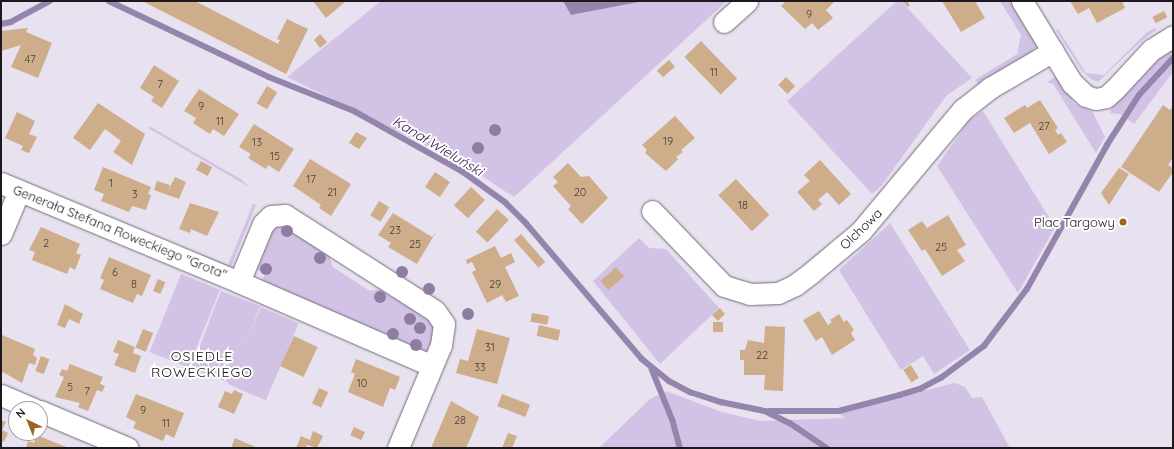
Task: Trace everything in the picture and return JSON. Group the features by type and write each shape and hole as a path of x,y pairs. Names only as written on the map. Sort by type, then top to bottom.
{"street":[{"path":"724,22 746,1"},
{"path":"1022,1 1079,91 1096,98 1106,96 1115,89 1151,50 1173,36"},
{"name":"Olchowa","path":"652,211 724,286 750,294 778,293 795,285 861,231 962,110 990,88 1053,51"},
{"path":"1,234 10,187"},
{"name":"Generała Stefana Roweckiego \"Grota\"","path":"10,187 239,282 432,366 444,333 444,324 435,311 285,215 271,216 263,224 239,282"},
{"path":"398,448 432,366"},
{"path":"1,395 15,401"},
{"path":"48,414 128,448"}],"shaded area":[{"path":"381,1 563,1 571,15 644,1 727,1 514,197 462,163 287,77"},
{"path":"563,1 644,1 571,15"},
{"path":"897,1 901,1 972,78 946,96 882,185 872,194 787,101"},
{"path":"1000,1 1011,1 1037,44 1032,54 981,88 975,80 1017,54 1021,35"},
{"path":"1155,28 1156,30 1139,43 1098,82 1091,79 1082,71 1056,30 1058,29 1086,73 1104,75 1146,33"},
{"path":"1173,47 1173,72 1134,124 1120,114 1110,113 1112,106 1142,73"},
{"path":"1057,76 1075,104 1092,111 1105,137 1096,153 1053,84 1047,82"},
{"path":"983,111 1055,227 1018,293 937,166 970,119"},
{"path":"151,127 242,180 249,187 148,128"},
{"path":"253,204 256,205 231,267 197,257 198,253 228,265"},
{"path":"890,223 970,350 934,374 923,356 901,370 839,270"},
{"path":"280,226 287,227 328,253 333,267 370,291 384,288 423,314 436,325 429,350 422,353 261,284 265,273 253,268 271,229"},
{"path":"639,238 649,248 666,249 719,308 660,364 593,281"},
{"path":"181,274 220,290 188,368 150,352"},
{"path":"221,291 260,306 230,384 191,368"},
{"path":"261,307 299,323 266,400 228,384"},
{"path":"955,383 965,387 972,398 982,397 1010,448 599,448 650,399 666,391 722,412 760,421 845,418 841,415 843,407 910,390 926,390"}],"building":[{"path":"142,1 195,1 278,44 280,40 277,39 287,19 308,29 286,74"},
{"path":"313,1 346,1 326,18"},
{"path":"786,1 835,1 826,10 833,18 818,30 812,23 805,29 781,6"},
{"path":"902,1 907,1 910,5 908,7"},
{"path":"942,1 975,1 985,18 961,32"},
{"path":"1070,1 1122,1 1125,8 1097,23 1089,8 1078,14"},
{"path":"1164,11 1167,17 1156,23 1152,17"},
{"path":"28,28 26,32 52,43 38,78 11,67 21,45 1,51 1,31"},
{"path":"320,34 327,42 320,48 314,40"},
{"path":"701,41 737,78 721,94 684,57"},
{"path":"669,60 675,67 663,77 657,70"},
{"path":"154,65 179,81 162,108 151,101 154,97 140,88"},
{"path":"786,77 795,86 787,94 778,85"},
{"path":"267,86 277,92 267,109 257,103"},
{"path":"199,89 239,114 224,136 213,129 210,134 193,123 196,118 184,111"},
{"path":"1040,100 1058,128 1055,130 1058,135 1061,133 1067,142 1049,154 1030,123 1014,133 1004,118 1025,105 1027,108"},
{"path":"98,103 145,134 132,165 113,152 121,141 105,129 90,150 73,138"},
{"path":"1163,105 1170,110 1173,106 1173,158 1168,165 1173,168 1173,172 1159,192 1121,167"},
{"path":"17,112 35,121 29,134 37,137 29,153 21,150 23,146 5,138"},
{"path":"675,116 695,138 681,150 683,152 676,157 678,159 666,171 645,153 647,150 642,145"},
{"path":"254,124 294,149 279,172 268,165 266,169 248,158 251,154 239,147"},
{"path":"356,132 367,138 359,149 349,143"},
{"path":"310,159 351,184 331,216 319,208 321,205 293,186"},
{"path":"820,160 851,194 839,205 827,192 818,200 822,204 814,211 797,192 810,181 804,175"},
{"path":"201,161 212,167 208,176 196,170"},
{"path":"568,163 581,177 589,176 608,198 582,224 568,209 571,206 553,186 558,182 553,177"},
{"path":"103,167 151,187 148,194 151,195 146,210 132,206 129,212 101,201 104,194 94,190"},
{"path":"1119,168 1129,174 1109,205 1101,193"},
{"path":"435,172 450,182 440,197 425,187"},
{"path":"175,177 186,182 179,199 154,190 157,181 170,185 168,191"},
{"path":"736,179 769,215 752,231 718,195"},
{"path":"471,187 485,200 468,218 454,205"},
{"path":"379,201 389,207 381,222 370,216"},
{"path":"190,203 219,212 207,236 191,229 190,233 179,229"},
{"path":"497,209 509,220 488,243 476,232"},
{"path":"393,213 432,237 436,232 417,264 388,247 391,243 378,235"},
{"path":"948,215 966,245 957,250 965,261 942,276 925,249 922,251 908,230 922,221 927,228"},
{"path":"41,227 80,244 76,253 81,255 75,270 70,267 67,274 32,260 35,252 29,250"},
{"path":"521,234 545,262 538,268 514,240"},
{"path":"495,246 501,258 511,253 515,262 505,267 519,296 506,302 502,295 487,303 472,272 476,270 472,262 467,264 466,260"},
{"path":"109,257 151,275 142,296 137,294 133,303 100,289 104,280 100,278"},
{"path":"616,267 624,276 608,290 600,281"},
{"path":"158,279 165,282 160,294 153,291"},
{"path":"65,304 83,314 79,324 69,319 65,328 57,325"},
{"path":"720,308 725,314 718,321 712,315"},
{"path":"819,311 828,325 832,322 830,320 839,314 844,322 847,320 854,330 851,333 855,340 832,355 822,337 816,341 803,320"},
{"path":"532,313 549,316 547,325 530,322"},
{"path":"713,322 723,322 723,332 713,332"},
{"path":"539,325 560,330 558,341 537,336"},
{"path":"765,326 785,327 783,391 764,390 765,375 744,375 744,360 740,360 740,350 745,350 748,340 764,343"},
{"path":"143,329 153,333 146,352 136,348"},
{"path":"477,329 510,338 497,384 456,373 460,359 468,361"},
{"path":"2,335 35,349 33,355 37,358 35,365 29,363 22,383 1,371"},
{"path":"294,336 318,347 304,377 280,366"},
{"path":"118,340 135,347 133,353 141,356 135,373 114,365 119,354 113,352"},
{"path":"41,356 49,359 44,374 35,371"},
{"path":"356,359 400,377 395,390 390,388 383,407 348,392 355,374 351,372"},
{"path":"70,364 103,377 100,384 105,386 102,392 97,390 88,411 78,407 80,403 55,397 64,377 59,375 62,369 67,371"},
{"path":"911,365 919,378 911,382 903,370"},
{"path":"319,388 328,392 321,408 312,404"},
{"path":"234,390 243,394 234,414 218,407 225,391 232,394"},
{"path":"136,394 184,413 174,438 166,434 163,441 133,428 136,422 126,417"},
{"path":"502,394 530,405 525,417 497,406"},
{"path":"451,401 479,417 471,437 466,448 431,448"},
{"path":"1,420 6,422 2,430 8,433 4,442 1,440"},
{"path":"354,427 365,432 361,440 350,435"},
{"path":"313,431 323,436 317,448 307,445 306,448 296,448 301,436 310,440"},
{"path":"508,433 517,436 512,448 502,448"},
{"path":"235,438 258,448 231,448"},
{"path":"48,439 69,448 26,448 28,441 34,443 35,441 48,441"}],"waterway":[{"name":"Kanał Wieluński","path":"1,24 11,22 50,1"},
{"name":"Kanał Wieluński","path":"109,1 269,77 354,111 462,171 505,202 526,223 642,359 669,381 690,392 721,402 765,411 790,423 827,448"},
{"path":"769,411 839,411 920,389 941,378 984,346 1027,289 1107,145 1139,95 1173,58"},
{"path":"652,369 673,421 680,448"}],"place":[{"name":"Plac Targowy","path":"1123,222"}],"district":[{"name":"OSIEDLE ROWECKIEGO","path":"202,364"}]}
